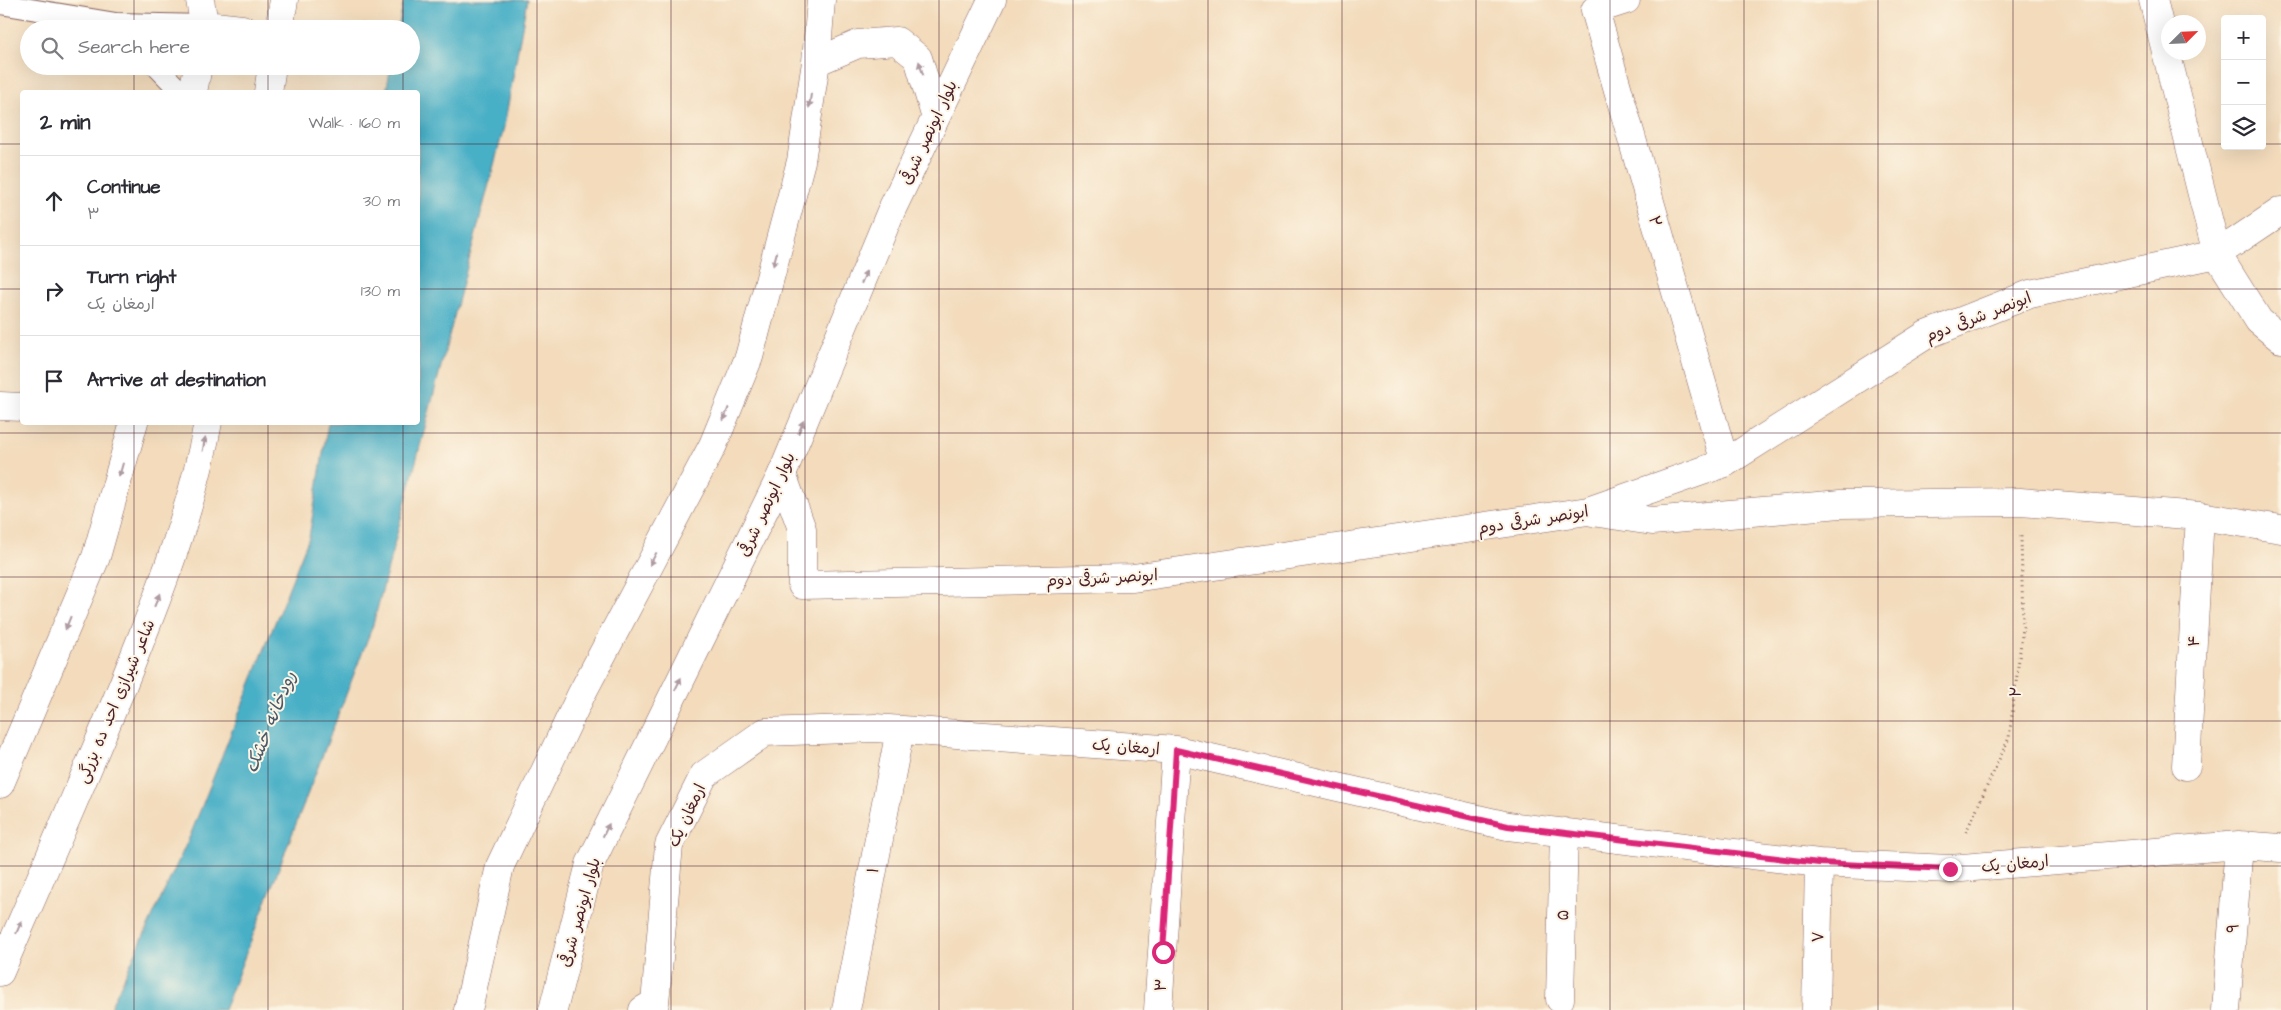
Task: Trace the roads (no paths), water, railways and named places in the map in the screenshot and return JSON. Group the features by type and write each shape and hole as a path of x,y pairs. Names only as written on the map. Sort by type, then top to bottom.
{"main road":[{"path":"281,20 284,0"},
{"path":"468,1010 500,866 581,695 713,445 749,357 801,161 816,62 820,0"},
{"name":"بلوار ابونصر شرقی","path":"558,1009 590,864 782,474 892,211 935,115 992,0"},
{"name":"۲","path":"1626,0 1595,10 1725,463"},
{"path":"2153,0 2218,254 2259,322 2281,338"},
{"path":"816,62 858,44 897,41 918,58 935,115"},
{"path":"193,90 196,75"},
{"path":"268,90 271,75"},
{"path":"2218,254 2281,211"},
{"name":"ابونصر شرقی دوم","path":"782,474 802,529 802,585 1133,578 1588,511 1725,463 1926,335 2030,294 2218,254"},
{"path":"0,406 20,407"},
{"path":"0,784 96,557 133,425"},
{"name":"شاعر شیرازی احد ده بزرگی","path":"0,972 165,582 204,450 208,425"},
{"path":"1588,511 1652,521 1840,504 2020,502 2200,516 2281,529"},
{"name":"۴","path":"2186,766 2200,516"},
{"name":"ارمغان یک","path":"643,1010 655,1003 669,844 704,775 765,732 875,728 1176,750 1508,826 1819,863 1950,869 2238,845 2281,848"},
{"name":"۱","path":"846,1010 900,730"},
{"name":"۳","path":"1158,1010 1176,750"},
{"name":"۵","path":"1560,999 1564,832"},
{"name":"۹","path":"2226,1010 2238,845"},
{"name":"۷","path":"1816,1010 1819,863"}],"lane":[{"path":"0,4 86,20"},
{"path":"182,20 203,18"},
{"path":"165,75 179,90"}],"water":[{"name":"رودخانه خشک","path":"404,0 527,0 504,127 373,625 224,1010 109,1010 190,836 309,537 328,425 420,425 420,90 386,90 389,75 420,75 420,20 400,20"}]}
